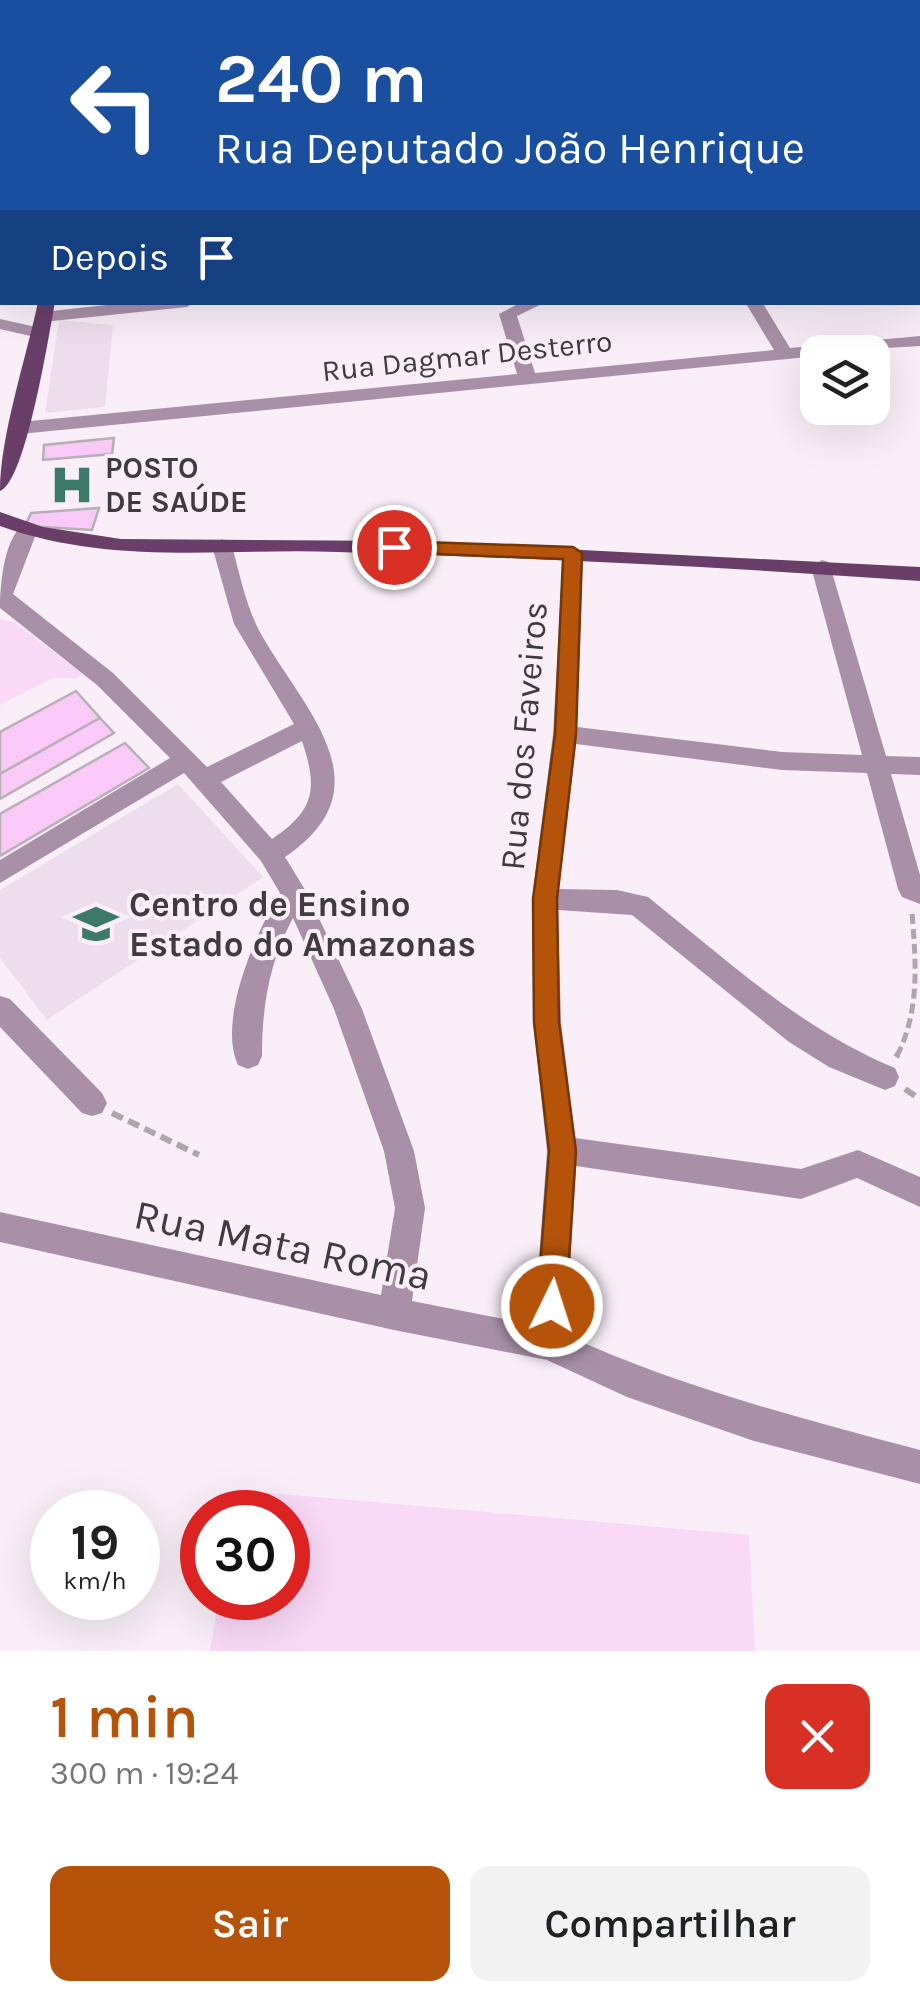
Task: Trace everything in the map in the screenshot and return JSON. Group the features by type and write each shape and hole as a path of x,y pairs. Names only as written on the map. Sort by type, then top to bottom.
{"main road":[{"path":"0,484 20,428 43,317"},
{"path":"0,518 28,529 124,545 324,545 573,553 920,574"}],"street":[{"path":"0,324 158,305"},
{"path":"527,377 508,314 530,305"},
{"path":"755,305 785,354"},
{"name":"Rua Dagmar Desterro","path":"20,428 920,341"},
{"path":"28,529 2,599 104,679 187,760 270,854 294,893 348,1009 399,1151 410,1208 394,1314"},
{"path":"222,546 250,632 289,692 320,764 324,797 319,812 270,854"},
{"name":"Rua dos Faveiros","path":"549,1344 562,1151 547,1022 545,899 565,734 573,553"},
{"path":"822,566 916,891"},
{"path":"204,779 306,728"},
{"path":"565,734 782,761 920,766"},
{"path":"0,874 187,760"},
{"path":"248,1056 247,1010 256,968 273,927 294,893"},
{"path":"545,899 640,905 799,1033 840,1058 885,1077"},
{"path":"0,1011 92,1102"},
{"path":"562,1151 608,1153 807,1184 848,1163 858,1164 920,1192"},
{"name":"Rua Mata Roma","path":"0,1227 549,1344 628,1380 754,1424 920,1467"}],"path":[{"path":"885,1077 912,1028 916,891"},
{"path":"92,1102 199,1156"}],"shaded area":[{"path":"59,320 113,325 105,407 45,413"},
{"path":"0,619 14,622 83,674 76,678 53,678 0,705"},
{"name":"Centro de Ensino Estado do Amazonas","path":"178,784 263,877 47,1020 0,958 0,890"},
{"path":"310,1496 749,1535 755,1651 210,1651 215,1620 310,1620"}],"building":[{"path":"114,438 112,454 43,460 44,445"},
{"path":"99,508 92,530 25,526 31,513"},
{"path":"76,691 100,718 0,774 0,732"},
{"path":"100,718 114,733 0,799 0,774"},
{"path":"125,743 149,768 0,856 0,814"}],"place":[{"name":"POSTO DE SAÚDE","path":"72,485"},
{"name":"Centro de Ensino Estado do Amazonas","path":"96,924"}],"route":[{"path":"394,547 573,553 565,734 545,899 547,1022 562,1151 552,1306"}]}
